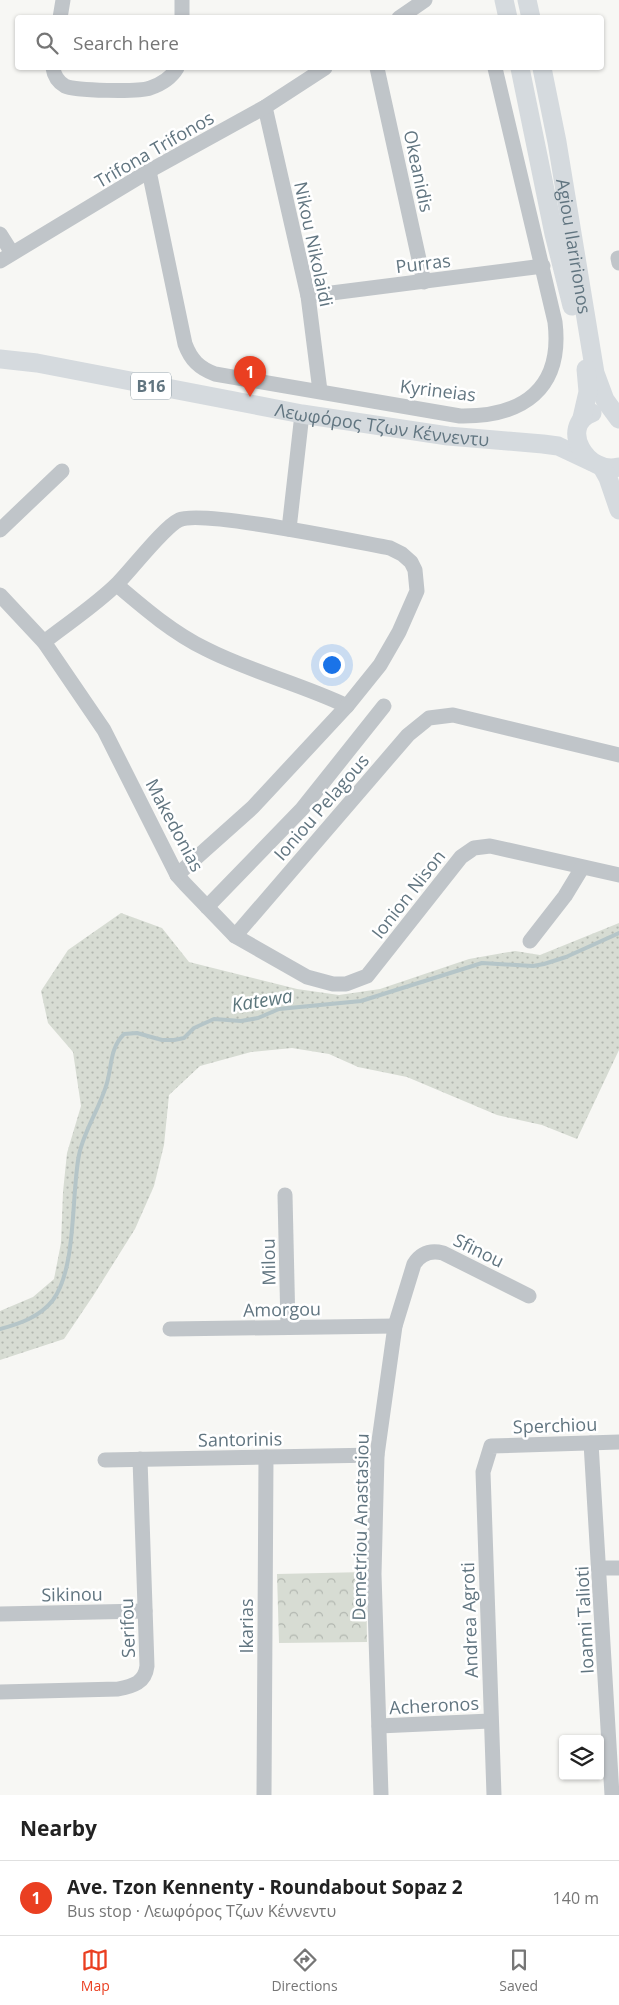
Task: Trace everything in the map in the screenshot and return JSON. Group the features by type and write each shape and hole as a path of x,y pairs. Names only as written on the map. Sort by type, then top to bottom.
{"main road":[{"path":"504,0 507,15"},
{"path":"527,0 530,15"},
{"name":"Agiou Ilaririonos","path":"520,70 554,234 583,351 588,392 578,440 581,449 604,466 619,510"},
{"name":"Agiou Ilaririonos","path":"542,70 557,142 596,373 604,400 619,419"},
{"name":"Λεωφόρος Τζων Κέννεντυ","path":"0,359 37,363 302,414 448,436 528,442"},
{"path":"581,420 595,412 602,412 619,419"},
{"name":"B16","path":"528,442 560,434 581,420"},
{"name":"B16","path":"528,442 558,446 604,466"}],"street":[{"path":"60,15 63,0"},
{"path":"182,0 182,15"},
{"path":"403,15 425,0"},
{"path":"54,70 61,83 73,88 137,90 152,88 164,82 176,70"},
{"name":"Trifona Trifonos","path":"6,257 149,171 265,107 322,70"},
{"name":"Okeanidis","path":"377,70 424,282"},
{"name":"Kyrineias","path":"149,171 183,336 190,357 204,369 215,374 460,416 492,414 521,403 540,389 548,378 556,359 557,344 556,322 495,70"},
{"name":"Nikou Nikolaidi","path":"265,107 308,296 320,391"},
{"path":"0,234 6,257"},
{"name":"Purras","path":"308,296 543,266"},
{"path":"289,529 302,414"},
{"path":"0,530 62,471"},
{"path":"44,642 117,585 178,520 206,518 289,529 390,548 402,554 411,562 415,570 417,591 399,632 380,665 347,706 253,807 177,875"},
{"path":"117,585 166,624 204,649 320,693 347,706"},
{"name":"Makedonias","path":"0,595 44,642 104,730 177,875 235,936 307,977 333,984 357,981 367,976 376,966"},
{"path":"207,907 302,809 384,706"},
{"name":"Ioniou Pelagous","path":"235,936 408,735 429,718 444,715 465,718 619,754"},
{"name":"Ionion Nison","path":"376,966 461,857 468,851 490,846 619,875"},
{"path":"530,941 565,896 582,868"},
{"name":"Milou","path":"285,1195 288,1327"},
{"name":"Sfinou","path":"414,1264 418,1258 429,1252 443,1253 528,1296"},
{"name":"Demetriou Anastasiou","path":"381,1795 374,1574 376,1455 395,1326 414,1264"},
{"name":"Amorgou","path":"170,1329 395,1326"},
{"name":"Sperchiou","path":"491,1446 619,1442"},
{"name":"Ioanni Talioti","path":"591,1443 600,1568 612,1795"},
{"name":"Andrea Agroti","path":"491,1446 483,1472 494,1795"},
{"name":"Santorinis","path":"105,1460 376,1455"},
{"name":"Ikarias","path":"264,1795 266,1457"},
{"name":"Serifou","path":"0,1692 118,1689 137,1685 144,1677 147,1666 140,1459"},
{"path":"600,1568 619,1568"},
{"name":"Sikinou","path":"0,1614 145,1611"},
{"name":"Acheronos","path":"379,1726 490,1721"}],"green space":[{"path":"121,913 162,928 189,962 297,989 339,995 380,989 469,959 515,951 540,955 619,923 619,1050 577,1139 542,1125 497,1115 407,1077 358,1067 329,1054 292,1048 251,1052 200,1066 169,1095 164,1145 154,1186 135,1229 64,1339 0,1360 0,1311 33,1297 54,1279 61,1243 67,1153 81,1106 73,1052 48,1023 41,991 68,950"},
{"path":"366,1572 367,1642 279,1643 277,1574"}],"waterway":[{"name":"Katewa","path":"0,1329 22,1322 42,1311 53,1300 61,1286 70,1250 81,1146 104,1092 116,1045 124,1034 137,1033 162,1040 184,1038 194,1028 214,1019 241,1021 258,1018 279,1009 361,1001 482,963 533,966 544,964 566,957 619,933"}],"place":[{"name":"Ave. Tzon Kennenty - Roundabout Sopaz 2","path":"250,397"}]}
